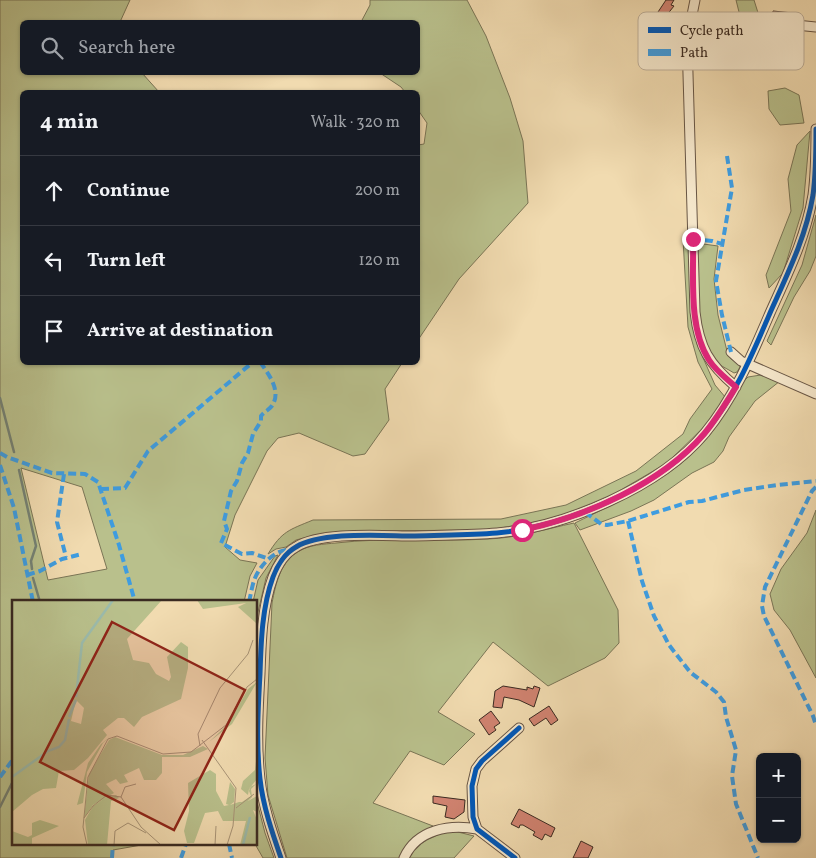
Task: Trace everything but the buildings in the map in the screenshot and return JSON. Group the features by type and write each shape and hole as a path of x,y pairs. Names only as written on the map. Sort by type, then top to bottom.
{"street":[{"path":"688,70 697,330 708,359 718,372 736,387"},
{"path":"281,858 267,811 260,778 259,695 261,647 267,598 276,569 287,553 302,544 322,539 353,536 508,532 547,524 576,516 614,499 649,480 686,453 704,434 736,387 748,364 802,238 815,175 816,129"},
{"path":"731,352 748,364 816,394"},
{"path":"477,830 473,817 472,786 476,769 482,761 519,728"},
{"path":"404,858 414,844 425,835 437,830 457,827 477,830 515,858"}],"green space":[{"path":"0,0 130,0 121,20 20,20 20,75 144,75 157,90 20,90 20,365 401,365 385,389 389,420 365,454 353,456 299,433 278,438 267,451 235,515 225,547 240,560 257,563 250,576 244,600 12,600 12,846 136,846 113,850 113,858 0,858","holes":["21,468 82,487 107,569 48,580"]},
{"path":"370,0 467,0 486,36 510,98 523,141 528,203 459,279 420,337 420,145 424,144 427,123 420,113 420,90 403,90 383,75 420,75 420,20 362,20 370,5"},
{"path":"736,0 754,0 758,12 739,12"},
{"path":"785,88 799,95 804,123 780,125 769,109 768,91"},
{"path":"810,131 803,208 783,273 769,288 766,275 791,211 788,179 797,145"},
{"path":"816,215 816,256 771,345 767,341 802,265"},
{"path":"689,238 697,344 715,385 726,398 708,423 667,463 607,498 577,511 541,521 489,530 357,531 315,535 296,540 286,547 276,549 268,554 278,540 287,532 313,520 501,519 566,505 636,471 683,434 690,419 712,389 698,362 688,327 683,239"},
{"path":"696,243 718,246 714,279 718,315 727,351 731,359 739,363 740,367 734,373 719,365 712,358 702,334 699,319"},
{"path":"767,374 780,381 755,401 714,462 692,473 654,500 631,511 580,530 575,523 641,490 687,459 713,431 743,382 748,377"},
{"path":"816,510 816,678 790,630 774,610 770,594 781,569 807,533"},
{"path":"574,523 618,610 619,643 605,658 548,686 493,642 438,712 475,734 444,765 410,751 373,803 433,826 409,843 400,858 287,858 268,795 265,758 272,603 277,581 287,561 303,549 322,544 374,540 469,540 499,538"},
{"path":"278,555 266,578 258,612 258,600 253,600 258,580 275,556"},
{"path":"258,806 274,858 263,858 256,846 258,846"},
{"path":"450,830 474,836 454,858 409,858 421,844"}],"waterway":[{"path":"0,398 14,452"},
{"path":"19,470 36,546 31,561 32,569"},
{"path":"33,578 39,600"},
{"path":"0,807 12,783"}],"marked path":[{"path":"727,156 732,188 716,281 731,352"},
{"path":"693,239 722,244"},
{"path":"101,489 125,488 148,451 249,365"},
{"path":"262,365 275,387 275,399 271,407 261,416 261,421 253,434 248,453 231,491 224,521 227,529 221,543 242,554 252,553 269,559"},
{"path":"0,453 52,473 85,474 98,482 134,600"},
{"path":"0,465 14,508 33,600"},
{"path":"64,474 57,522 66,557"},
{"path":"585,512 601,524 607,525 628,521 689,502 702,501 744,490 816,481"},
{"path":"816,487 812,491 765,587 762,606 764,616 816,725"},
{"path":"628,521 642,581 654,616 669,645 690,672 716,692 724,702 726,717 736,750 732,776 736,804 758,858"},
{"path":"249,600 255,578 265,562 275,554 292,550"},
{"path":"27,575 40,571 62,559 82,554"},
{"path":"0,777 12,761"},
{"path":"112,858 113,846"},
{"path":"181,858 185,846"},
{"path":"229,846 232,858"}],"cycle path":[{"path":"281,858 268,819 261,789 258,726 264,612 269,588 282,560 296,547 307,542 337,536 497,533 552,522 610,501 663,471 686,453 705,433 734,391 795,255 806,226 813,195 816,129"},
{"path":"515,858 477,829 473,817 472,786 476,769 482,761 519,728"}],"route":[{"path":"522,530 576,516 614,499 649,480 686,453 704,434 736,387 718,372 708,359 697,330 693,239"}]}
